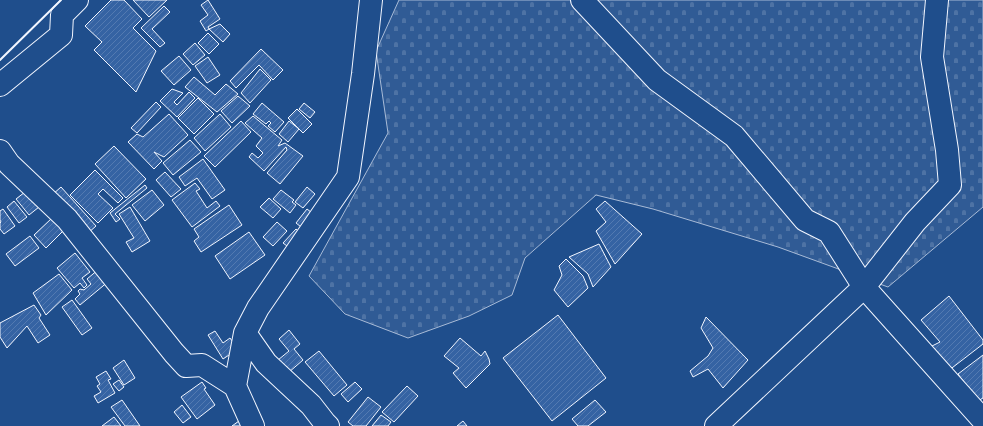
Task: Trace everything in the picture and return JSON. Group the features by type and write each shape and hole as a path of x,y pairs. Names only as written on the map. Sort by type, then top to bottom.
{"lane":[{"path":"0,85 61,35 62,15 78,0"},
{"path":"235,386 245,333 258,308 348,177 363,74 371,0"},
{"path":"582,0 657,80 734,136 805,220 829,232 864,287 983,420"},
{"path":"716,426 864,287 915,222 950,184 947,150 932,57 937,0"},
{"path":"0,151 9,164 67,219 174,354 186,366 202,365 235,386 253,426"},
{"path":"245,333 266,363 311,405 328,426"}],"green space":[{"path":"399,0 983,0 983,207 888,287 778,247 653,209 596,195 525,258 512,295 469,316 408,338 345,314 309,276 388,133 376,51"}],"building":[{"path":"111,0 124,0 142,19 133,28 156,51 136,92 94,50 102,42 85,26"},
{"path":"133,0 167,0 149,17"},
{"path":"208,0 220,19 208,27 209,29 206,31 200,21 208,15 201,5"},
{"path":"164,6 170,12 152,29 165,43 160,47 141,28"},
{"path":"220,24 230,34 223,42 209,29"},
{"path":"208,33 219,44 209,54 198,43"},
{"path":"195,43 205,55 193,65 183,54"},
{"path":"261,49 283,70 273,80 259,65 236,88 230,81"},
{"path":"179,56 191,70 174,85 161,71"},
{"path":"208,57 220,75 207,83 195,66"},
{"path":"260,69 271,80 250,103 241,93"},
{"path":"194,77 215,95 226,84 238,94 217,112 185,87"},
{"path":"172,89 183,93 174,102 177,105 189,92 195,98 177,117 160,101"},
{"path":"238,96 250,106 232,123 221,111"},
{"path":"198,98 214,114 194,134 178,118"},
{"path":"156,102 161,107 137,133 131,128"},
{"path":"262,103 284,122 275,132 268,126 271,123 269,121 266,124 253,114"},
{"path":"304,103 315,112 310,118 299,109"},
{"path":"297,109 312,124 303,133 288,118"},
{"path":"169,114 188,135 164,157 154,152 162,161 154,169 128,142 137,134 143,137"},
{"path":"220,114 231,127 205,151 194,138"},
{"path":"253,116 282,140 278,146 285,143 303,156 280,184 267,173 287,150 286,147 264,171 249,157 252,153 258,158 263,153 256,146 262,138 245,123"},
{"path":"241,121 251,132 215,167 204,156"},
{"path":"289,121 299,129 288,142 279,134"},
{"path":"190,140 201,152 173,175 163,163"},
{"path":"114,146 146,179 126,198 95,164"},
{"path":"203,159 225,190 212,199 197,178 185,186 179,177"},
{"path":"95,170 123,198 118,203 103,189 98,194 113,208 98,223 70,195"},
{"path":"165,172 181,189 171,197 156,180"},
{"path":"195,183 200,189 196,191 207,208 216,201 220,206 192,227 172,200"},
{"path":"145,185 147,188 115,214 120,219 116,222 110,213"},
{"path":"61,187 96,226 87,234 52,195"},
{"path":"307,187 315,194 303,208 295,202"},
{"path":"152,190 164,205 145,221 132,205"},
{"path":"281,190 294,200 292,202 296,205 290,213 273,199"},
{"path":"25,192 39,207 29,215 16,199"},
{"path":"269,198 281,209 273,218 260,207"},
{"path":"14,201 27,217 19,223 7,207"},
{"path":"605,201 642,234 615,264 596,231 606,222 596,209"},
{"path":"229,205 242,225 201,252 194,241 199,237 194,229"},
{"path":"130,207 150,241 132,252 126,242 134,238 119,214"},
{"path":"3,209 15,226 4,234 0,229 0,211"},
{"path":"307,209 316,216 305,230 296,223"},
{"path":"52,218 64,230 46,248 34,235"},
{"path":"277,222 287,231 273,246 263,237"},
{"path":"296,229 303,235 291,249 283,243"},
{"path":"249,232 265,255 230,279 215,256"},
{"path":"30,236 39,248 15,266 6,254"},
{"path":"599,244 611,267 593,287 588,274 569,257"},
{"path":"75,253 90,272 82,278 87,285 84,288 80,283 74,288 57,268"},
{"path":"566,259 583,276 588,288 568,307 554,290 562,275 559,266"},
{"path":"99,269 109,281 80,305 75,299 80,294 78,291 80,289 84,290 91,284 87,279"},
{"path":"59,274 72,290 46,315 33,293"},
{"path":"949,296 983,340 983,344 948,371 930,347 940,342 921,320"},
{"path":"72,300 92,328 82,335 62,307"},
{"path":"34,305 41,315 39,318 50,335 38,343 27,326 7,348 0,337 0,323"},
{"path":"558,315 606,378 552,421 503,358"},
{"path":"706,317 748,360 723,388 708,369 693,377 690,371 708,356 713,348 701,328"},
{"path":"289,330 300,344 294,349 303,360 288,373 278,360 289,351 279,339"},
{"path":"215,331 223,343 230,338 238,349 223,359 208,335"},
{"path":"460,338 481,356 485,351 490,364 466,388 453,373 459,368 444,356"},
{"path":"319,351 347,385 334,396 305,362"},
{"path":"983,355 983,398 978,401 958,374"},
{"path":"124,360 135,378 124,385 113,368"},
{"path":"106,371 111,379 108,380 115,393 98,403 94,396 101,392 97,386 100,384 96,377"},
{"path":"119,380 124,387 119,391 113,384"},
{"path":"202,382 206,388 204,389 215,405 197,419 181,397"},
{"path":"355,382 362,389 348,402 341,394"},
{"path":"407,386 418,396 394,422 382,412"},
{"path":"368,397 381,407 366,426 353,426 348,422"},
{"path":"122,400 140,426 125,426 111,407"},
{"path":"595,400 606,412 588,426 578,426 572,419"},
{"path":"182,405 191,417 183,423 174,412"},
{"path":"381,415 391,422 388,426 372,426"},
{"path":"114,417 121,426 102,426"},
{"path":"243,418 248,426 232,426"},
{"path":"463,421 467,426 457,426"}],"wall":[{"path":"0,60 61,0"}]}
